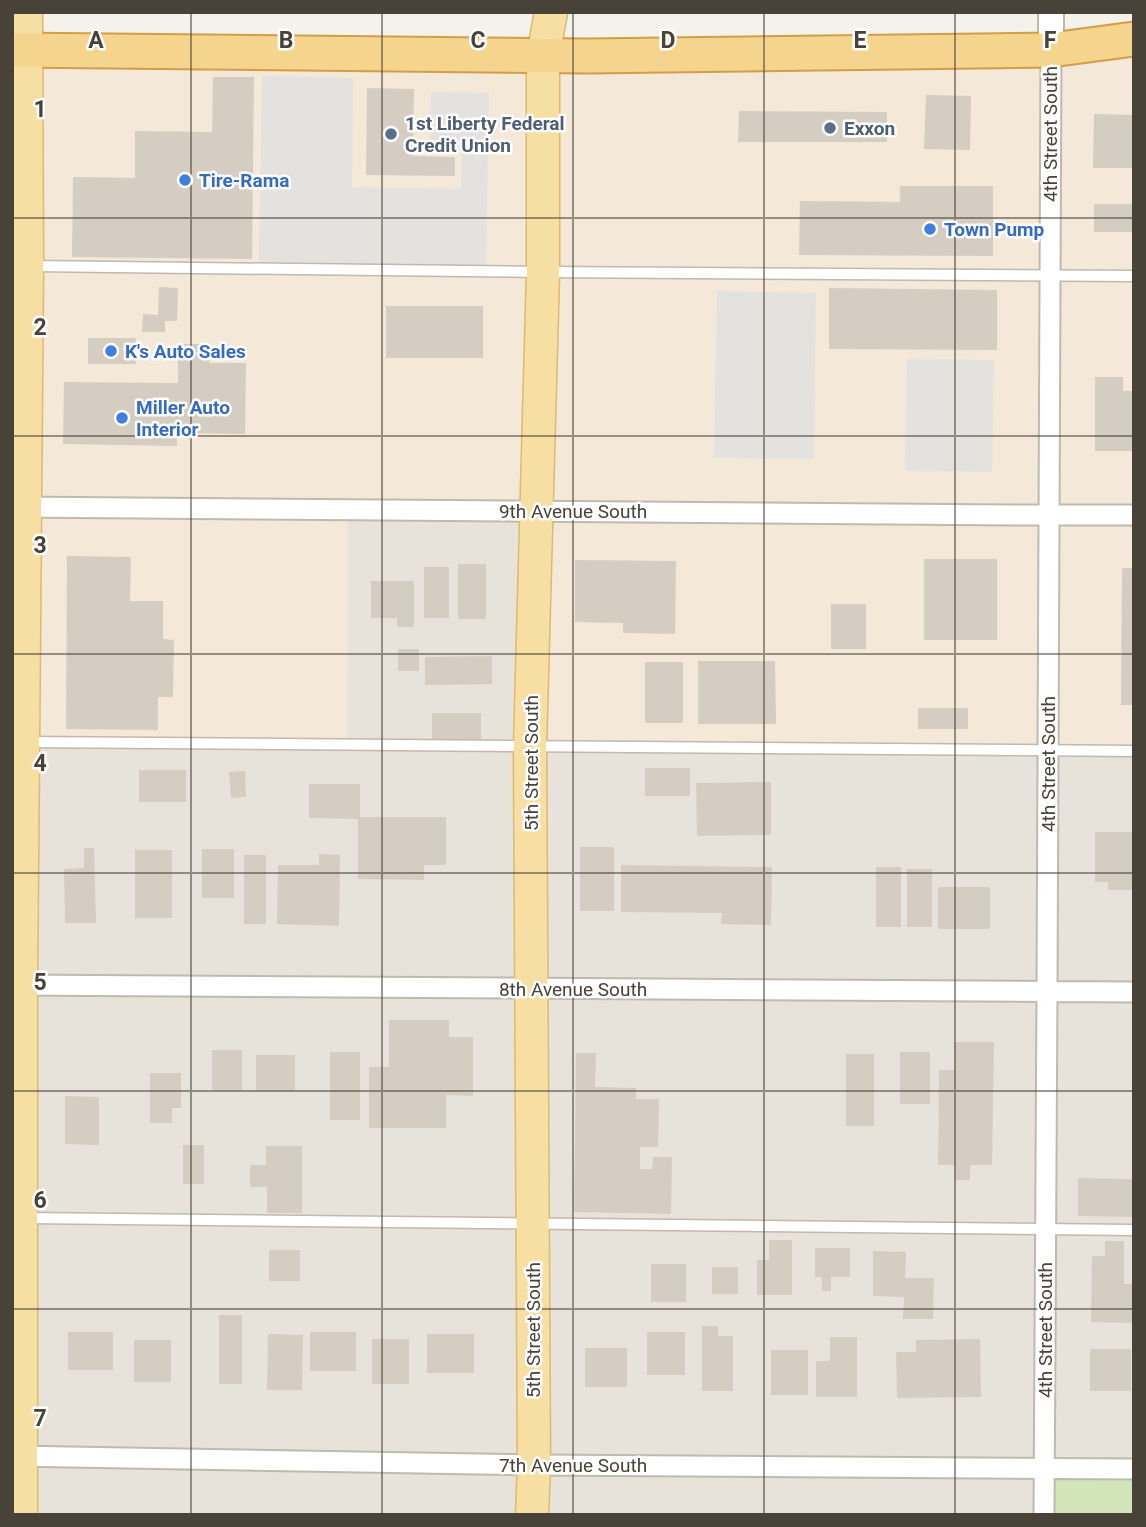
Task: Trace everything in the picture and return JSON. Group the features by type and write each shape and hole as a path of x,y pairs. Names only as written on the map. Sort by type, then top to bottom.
{"highway":[{"path":"19,50 543,56 1051,50 1134,39"}],"main road":[{"path":"20,1515 17,1456 18,507 23,265 19,50 26,12"},
{"name":"5th Street South","path":"532,1515 534,1465 530,747 543,272 543,56 551,12"}],"street":[{"name":"4th Street South","path":"1044,1515 1051,12"},
{"name":"9th Avenue South","path":"18,507 1134,515"},
{"name":"8th Avenue South","path":"17,985 1134,992"},
{"name":"7th Avenue South","path":"17,1456 534,1465 1134,1469"}],"lane":[{"path":"23,265 1134,276"},
{"path":"18,742 1134,751"},
{"path":"17,1218 1134,1230"}],"shaded area":[{"path":"1134,39 1134,751 530,747 526,511 348,510 347,745 23,742 12,50"},
{"path":"262,76 353,78 352,187 461,189 462,147 429,146 431,92 489,93 486,266 259,262"},
{"path":"717,291 816,293 814,459 714,458"},
{"path":"907,359 994,360 992,472 905,471"},
{"path":"12,507 535,511 1134,751 1134,1469 1044,1515 12,1515"}],"green space":[{"path":"1044,1468 1134,1469 1134,1515 1044,1515"}],"building":[{"path":"213,77 254,77 252,259 72,257 73,177 135,178 135,131 212,132"},
{"path":"367,88 414,89 413,156 455,157 455,176 366,175"},
{"path":"926,95 971,96 970,150 924,149"},
{"path":"739,111 887,112 887,142 738,142"},
{"path":"1094,114 1134,115 1134,168 1093,168"},
{"path":"900,186 993,186 993,256 799,255 800,201 900,202"},
{"path":"1094,204 1133,204 1133,232 1094,232"},
{"path":"159,287 178,288 177,321 165,321 165,332 142,332 143,314 158,315"},
{"path":"829,288 997,290 997,350 829,349"},
{"path":"386,306 483,306 483,358 386,358"},
{"path":"88,338 136,338 136,364 88,364"},
{"path":"178,344 209,344 209,363 246,363 245,434 177,433 177,446 63,444 64,382 178,383"},
{"path":"1095,377 1123,377 1123,391 1134,391 1134,451 1095,451"},
{"path":"67,556 131,557 130,601 163,601 163,639 174,640 173,697 158,697 158,730 66,729"},
{"path":"924,559 997,559 997,640 924,640"},
{"path":"575,560 676,561 675,634 623,633 623,623 575,622"},
{"path":"458,564 486,564 486,619 458,619"},
{"path":"424,567 449,567 449,618 424,618"},
{"path":"1122,568 1134,568 1134,705 1121,705"},
{"path":"371,581 414,581 414,627 397,627 397,618 371,618"},
{"path":"831,604 866,604 866,649 831,649"},
{"path":"398,649 419,649 419,671 398,671"},
{"path":"492,656 492,684 425,685 425,657"},
{"path":"698,661 775,661 776,724 698,724"},
{"path":"645,662 683,662 683,723 645,723"},
{"path":"918,708 968,708 968,729 918,729"},
{"path":"432,713 481,713 481,739 432,739"},
{"path":"645,768 690,768 690,796 645,796"},
{"path":"139,770 186,770 186,802 139,802"},
{"path":"245,771 246,797 231,798 229,772"},
{"path":"771,782 771,835 697,836 696,783"},
{"path":"309,784 360,784 360,817 446,817 446,865 424,865 424,880 358,879 358,819 309,818"},
{"path":"1095,832 1132,832 1132,890 1108,890 1108,882 1095,882"},
{"path":"580,847 614,847 614,911 580,911"},
{"path":"84,848 94,848 96,923 65,923 64,869 84,868"},
{"path":"202,849 234,849 234,898 202,898"},
{"path":"135,850 172,850 172,918 135,918"},
{"path":"319,854 340,855 339,926 277,924 278,865 319,865"},
{"path":"244,855 266,855 266,924 244,924"},
{"path":"621,865 772,867 771,925 721,924 722,913 621,912"},
{"path":"876,867 901,867 901,927 876,927"},
{"path":"907,869 932,869 932,927 907,927"},
{"path":"938,887 990,887 990,929 938,929"},
{"path":"389,1020 449,1020 449,1037 473,1037 473,1096 446,1095 446,1128 369,1128 369,1067 389,1067"},
{"path":"954,1042 994,1042 992,1165 970,1165 970,1180 955,1180 955,1165 938,1165 939,1070 954,1070"},
{"path":"212,1050 242,1050 242,1090 212,1090"},
{"path":"330,1052 360,1052 360,1120 330,1120"},
{"path":"900,1052 930,1052 930,1104 900,1104"},
{"path":"576,1053 596,1053 595,1087 636,1088 636,1099 659,1099 658,1147 640,1147 640,1169 652,1169 653,1157 672,1157 671,1214 574,1212"},
{"path":"846,1054 874,1054 874,1126 846,1126"},
{"path":"256,1055 295,1055 295,1091 256,1091"},
{"path":"150,1073 181,1073 181,1108 172,1108 172,1123 150,1123"},
{"path":"65,1096 99,1097 99,1145 65,1144"},
{"path":"183,1145 204,1145 204,1184 183,1184"},
{"path":"266,1146 302,1146 302,1213 267,1213 267,1187 250,1187 250,1165 266,1165"},
{"path":"1078,1178 1134,1179 1134,1217 1078,1216"},
{"path":"769,1240 792,1240 792,1295 757,1295 757,1260 769,1260"},
{"path":"1105,1241 1124,1241 1124,1284 1134,1284 1134,1323 1091,1322 1092,1256 1105,1256"},
{"path":"815,1248 850,1248 850,1277 831,1277 831,1291 822,1291 822,1277 815,1277"},
{"path":"269,1250 300,1250 300,1281 269,1281"},
{"path":"873,1251 906,1252 905,1278 934,1278 933,1319 903,1319 904,1297 873,1296"},
{"path":"651,1264 686,1264 686,1302 651,1302"},
{"path":"712,1267 738,1267 738,1294 712,1294"},
{"path":"219,1315 242,1315 242,1384 219,1384"},
{"path":"702,1326 718,1326 718,1336 733,1336 733,1391 702,1391"},
{"path":"68,1332 113,1332 113,1370 68,1370"},
{"path":"310,1332 356,1332 356,1371 310,1371"},
{"path":"647,1332 685,1332 685,1375 647,1375"},
{"path":"268,1334 303,1335 302,1390 267,1390"},
{"path":"427,1334 474,1334 474,1373 427,1373"},
{"path":"830,1337 857,1337 857,1397 816,1397 816,1361 830,1361"},
{"path":"372,1339 409,1339 409,1384 372,1384"},
{"path":"980,1339 981,1397 897,1398 896,1352 916,1352 916,1340"},
{"path":"134,1340 171,1340 171,1382 134,1382"},
{"path":"585,1348 627,1348 627,1387 585,1387"},
{"path":"1090,1349 1131,1349 1131,1391 1090,1391"},
{"path":"771,1350 808,1350 808,1395 771,1395"}],"place":[{"name":"Exxon","path":"830,128"},
{"name":"1st Liberty Federal Credit Union","path":"391,134"},
{"name":"Tire-Rama","path":"185,180"},
{"name":"Town Pump","path":"930,229"},
{"name":"K's Auto Sales","path":"111,351"},
{"name":"Miller Auto Interior","path":"122,418"}]}
